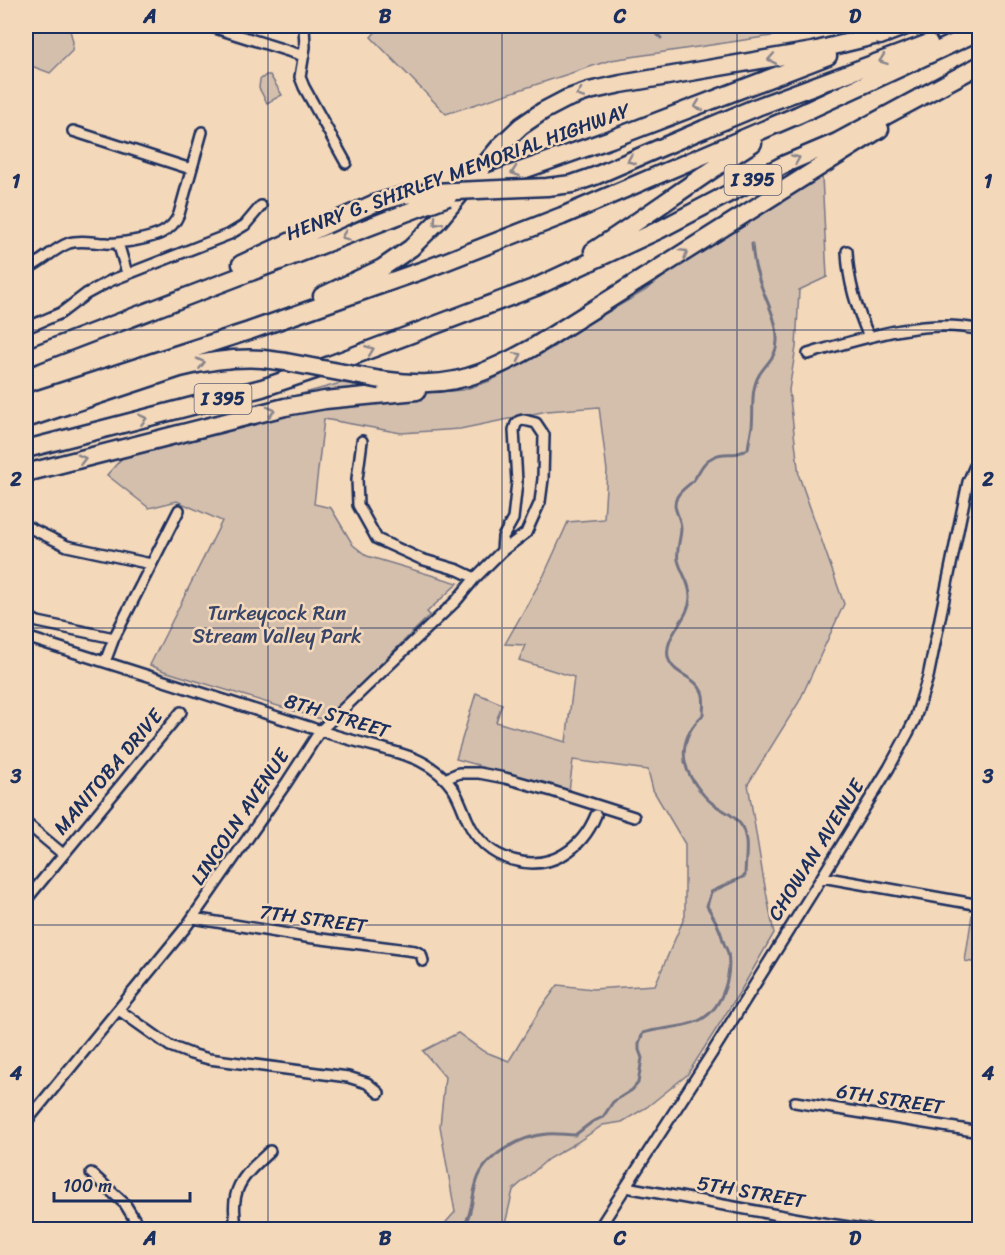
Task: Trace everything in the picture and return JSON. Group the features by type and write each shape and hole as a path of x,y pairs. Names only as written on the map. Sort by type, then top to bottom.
{"highway":[{"path":"73,339 373,204 404,195 433,192 572,184 757,107 978,26"},
{"path":"249,331 360,279 397,258 420,240 438,221 508,138 543,111 567,99 589,91 621,84 813,51 898,29"},
{"name":"HENRY G. SHIRLEY MEMORIAL HIGHWAY","path":"26,358 898,29"},
{"path":"26,403 249,331 429,268 562,216 798,115 980,31"},
{"path":"26,473 285,407 325,400 420,391 463,382 510,361 532,348 851,148 974,67"},
{"name":"I 395","path":"26,449 272,385 536,286 661,229 785,164 837,142 974,67"},
{"path":"536,286 798,115"},
{"path":"26,419 220,359 263,359 408,383 449,381 486,371"}],"street":[{"path":"209,26 304,56"},
{"path":"304,26 304,56 300,77 346,163"},
{"path":"73,131 191,169"},
{"path":"26,269 70,242 118,243 152,237 170,227 179,214 202,132"},
{"path":"26,328 61,313 95,289 127,273 230,234 245,225 261,206"},
{"path":"118,243 127,273"},
{"path":"847,251 856,306 869,337"},
{"path":"808,354 869,337 920,328 958,326 980,330"},
{"name":"LINCOLN AVENUE","path":"26,1122 193,918 320,731 456,601 502,551 526,533 540,502 543,479 544,435 532,421 519,422 514,430 517,482 513,519 503,537 502,551"},
{"path":"362,441 357,479 358,505 377,539 421,559 458,570 475,578"},
{"name":"CHOWAN AVENUE","path":"598,1230 822,877 889,768 915,719 928,677 968,482 980,454"},
{"path":"105,662 114,638 179,510"},
{"path":"26,526 67,546 151,564"},
{"path":"26,616 38,622 114,638"},
{"name":"8TH STREET","path":"26,637 320,731 420,760 435,769 445,779"},
{"name":"MANITOBA DRIVE","path":"26,900 181,712"},
{"path":"596,815 584,837 563,855 539,862 514,861 491,850 474,833 460,802 445,779 459,773 479,773 505,778 634,817"},
{"name":"MANITOBA DRIVE","path":"26,823 63,854"},
{"path":"822,877 980,905"},
{"name":"7TH STREET","path":"193,918 306,937 415,951 421,954 423,961"},
{"path":"119,1010 170,1046 190,1054 209,1059 348,1077 367,1083 379,1093"},
{"name":"6TH STREET","path":"795,1102 980,1132"},
{"path":"237,1230 234,1204 236,1192 247,1172 270,1151"},
{"path":"91,1173 125,1204 141,1230"},
{"name":"5TH STREET","path":"626,1187 869,1230"}],"green space":[{"path":"26,26 69,26 73,42 72,51 50,73 26,64"},
{"path":"381,26 817,26 791,33 611,60 446,114 371,37"},
{"path":"270,75 282,95 267,103 259,88 260,80"},
{"name":"Turkeycock Run Stream Valley Park","path":"822,176 827,277 799,290 796,347 789,390 799,476 844,604 799,702 748,784 774,933 687,1075 647,1107 622,1122 603,1125 548,1159 513,1190 504,1229 440,1229 455,1212 440,1126 445,1077 423,1051 458,1033 483,1051 509,1061 541,1008 558,985 593,989 655,985 685,916 685,844 653,790 648,770 573,760 568,799 476,771 478,765 456,759 476,693 502,704 496,722 566,742 574,677 519,660 525,645 505,644 544,575 568,522 604,519 607,471 599,407 547,411 460,429 401,433 324,419 314,504 331,508 353,545 367,556 458,583 427,612 430,615 324,720 150,665 222,521 177,501 149,508 107,475 140,438 341,383 379,387 408,394 463,390 490,381 552,348 577,330 646,290 688,258"},
{"path":"972,915 979,916 979,963 965,961"}],"waterway":[{"path":"649,26 661,38"},
{"path":"462,1230 481,1172 496,1155 505,1148 537,1136 575,1135 603,1117 613,1102 632,1090 638,1083 642,1058 639,1043 643,1033 698,1021 713,1010 719,1002 726,983 728,953 707,906 711,892 745,876 744,831 738,821 703,795 686,767 684,749 686,740 703,715 703,698 695,682 670,663 668,649 673,634 686,613 690,598 689,588 678,560 681,528 675,506 677,498 709,459 748,449 754,387 759,375 776,350 775,322 760,284 752,244"}]}
